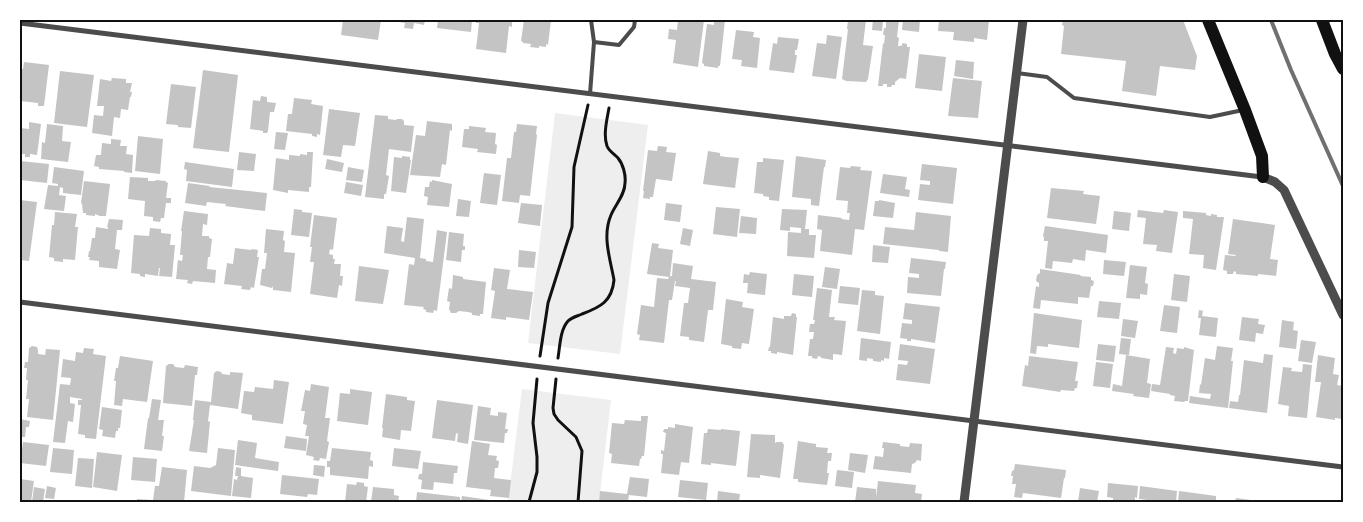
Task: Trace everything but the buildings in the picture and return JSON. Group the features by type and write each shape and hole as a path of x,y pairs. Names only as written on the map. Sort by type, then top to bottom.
{"main road":[{"path":"1208,20 1262,156 1263,177"},
{"path":"1322,20 1343,69"}],"street":[{"path":"964,502 1023,20"},
{"path":"20,23 1263,177 1275,182 1284,190 1343,315"},
{"path":"20,302 1343,467"}],"lane":[{"path":"590,94 594,42 591,20"},
{"path":"594,42 619,45 634,27 635,20"},
{"path":"1017,73 1048,77 1074,98 1210,117 1245,110"}],"path":[{"path":"529,502 537,472 533,423 548,303 572,227 574,167 587,115 590,94"},
{"path":"578,502 582,451 576,437 554,414 556,369 562,334 568,321 602,306 614,285 606,229 626,183 624,168 621,162 607,145 607,117 610,96"}],"shaded area":[{"path":"555,113 648,125 620,354 528,343"},
{"path":"522,389 611,400 599,502 508,502"}],"railway":[{"path":"1271,20 1291,70 1343,186"}]}
